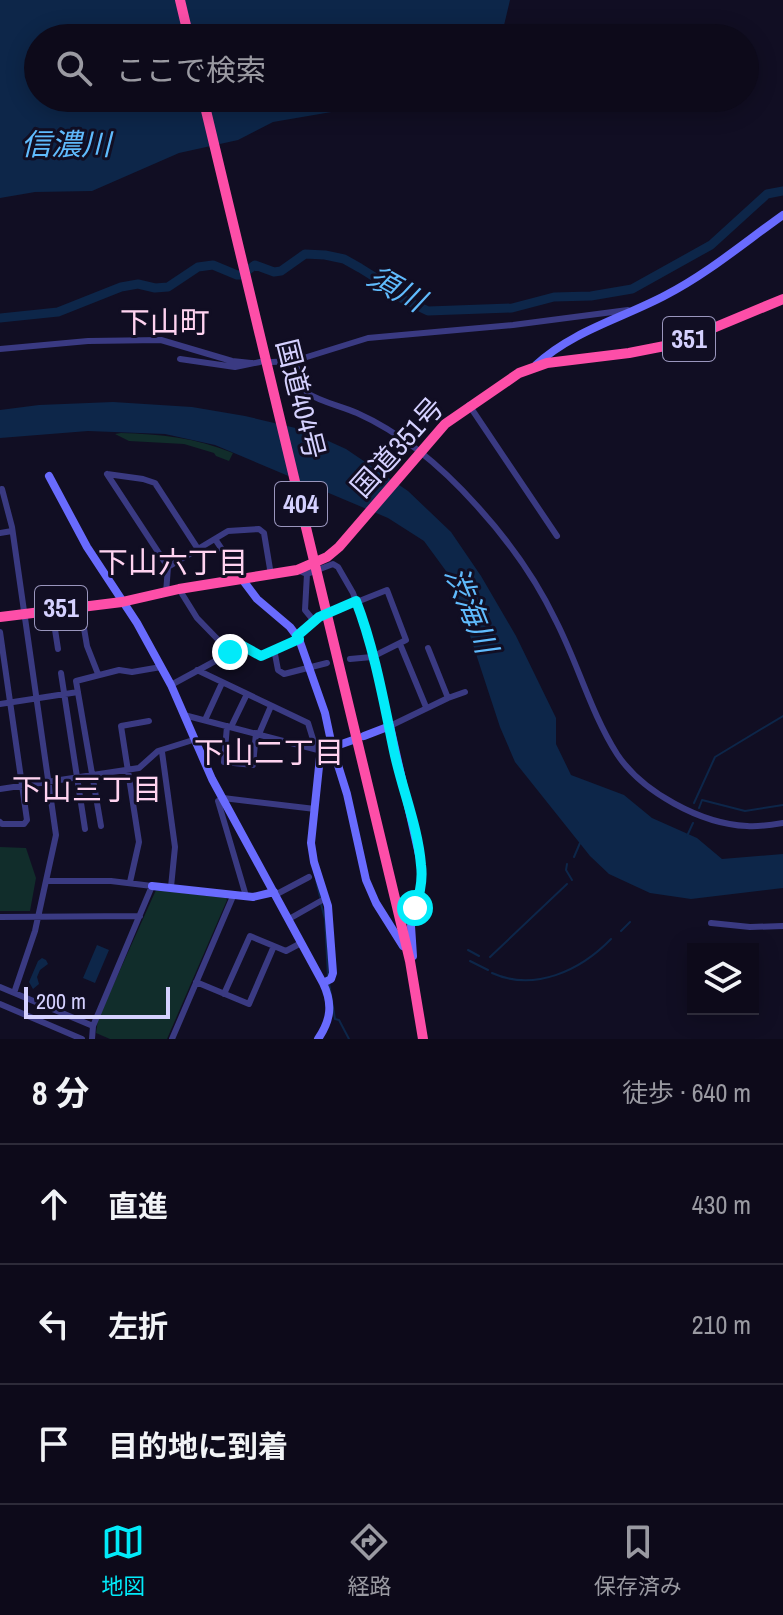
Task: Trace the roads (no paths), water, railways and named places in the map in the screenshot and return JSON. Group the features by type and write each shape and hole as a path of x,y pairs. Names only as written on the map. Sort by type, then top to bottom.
{"highway":[{"path":"180,0 186,24"},
{"name":"国道404号","path":"206,112 410,961 423,1039"},
{"name":"国道351号","path":"0,617 122,602 179,589 302,572 327,557 351,536 445,424 519,373 535,366 675,344 783,299"}],"street":[{"path":"535,366 576,338 677,289 783,215"},
{"path":"272,362 294,361 368,338 513,325 636,308"},
{"path":"0,349 88,341 161,340 232,361 256,363 235,367 180,359"},
{"path":"294,361 304,388 310,395 359,414 420,453 475,504 525,567 556,620 608,737 629,769 661,796 704,816 744,826 783,823"},
{"path":"469,405 557,536"},
{"path":"166,594 168,567 107,474 155,483 198,549"},
{"path":"49,476 87,547 171,685 193,740 323,983 328,994 329,1017 318,1039"},
{"path":"2,489 25,614 56,835 30,948 14,993"},
{"path":"168,567 228,531 261,530 271,575"},
{"path":"0,533 12,531"},
{"path":"215,539 257,599 290,627 298,638 325,713 366,880 376,903 400,939 417,997"},
{"path":"314,621 305,610 302,572 333,564 338,567 356,601 367,630 422,868 420,893 411,926 417,997"},
{"path":"179,589 197,618 230,652"},
{"path":"171,685 243,646 261,656 298,638 314,621 383,590 389,592 407,637 400,644 372,657 350,659"},
{"path":"80,605 87,646 98,674"},
{"path":"52,610 58,649"},
{"path":"0,632 27,820 24,824 0,822"},
{"path":"400,644 426,707"},
{"path":"428,648 448,698"},
{"path":"274,649 278,670 284,674 327,663"},
{"path":"101,826 76,681 119,670 132,672 161,667"},
{"path":"197,670 308,723 319,750 311,833 312,854 330,919 333,973 331,979 323,983"},
{"path":"61,673 85,829"},
{"path":"205,720 222,683"},
{"path":"0,704 78,692"},
{"path":"364,736 465,692"},
{"path":"247,694 229,726 224,762 253,765 258,734 271,706"},
{"path":"184,715 319,750 353,740"},
{"path":"130,882 139,842 121,726 149,721"},
{"path":"0,789 139,768 153,754 193,740"},
{"path":"162,752 175,847 171,887"},
{"path":"246,896 217,802 223,798 315,809"},
{"path":"47,881 130,882 246,896 275,894 309,877"},
{"path":"92,1039 93,1026 152,886"},
{"path":"172,1039 234,894"},
{"path":"289,919 326,898"},
{"path":"0,917 140,916"},
{"path":"711,923 783,926"},
{"path":"224,994 250,936 286,951 301,943"},
{"path":"196,982 249,1004 274,946"},
{"path":"0,987 93,1026"},
{"path":"0,1004 82,1039"}],"water":[{"name":"信濃川","path":"0,0 510,0 504,24 24,24 24,112 331,112 273,122 238,140 179,153 92,191 35,192 0,198"},
{"name":"渋海川","path":"113,402 192,407 304,430 346,449 408,491 451,532 516,636 556,718 556,744 571,775 624,795 652,818 697,838 722,859 783,854 783,888 691,899 650,893 609,874 590,856 515,762 446,571 424,541 388,518 215,445 165,434 88,431 0,438 0,410"},
{"path":"97,945 109,950 95,983 83,978"},
{"path":"42,958 48,964 40,970 37,977 39,984 33,989 29,982"}],"waterway":[{"name":"須川","path":"0,318 58,312 121,287 138,284 168,287 198,267 213,265 237,275 255,265 274,272 281,271 305,254 344,259 392,288 401,298 428,311 512,308 554,297 591,296 632,289 711,245 767,194 783,191"},
{"path":"694,803 715,757 783,716"},
{"path":"699,808 702,800 745,811 783,805"},
{"path":"687,836 693,823"},
{"path":"574,857 580,843"},
{"path":"567,864 566,870 572,880"},
{"path":"316,880 320,897"},
{"path":"490,957 567,884"},
{"path":"321,904 325,919 328,977"},
{"path":"621,931 630,922"},
{"path":"492,973 524,980 556,975 585,960 611,939"},
{"path":"468,950 479,956"},
{"path":"470,961 488,970"},
{"path":"329,983 335,1019 339,1020 349,1039"}],"district":[{"name":"下山町","path":"165,323"},
{"name":"下山六丁目","path":"173,563"},
{"name":"下山二丁目","path":"269,753"},
{"name":"下山三丁目","path":"87,790"}]}
